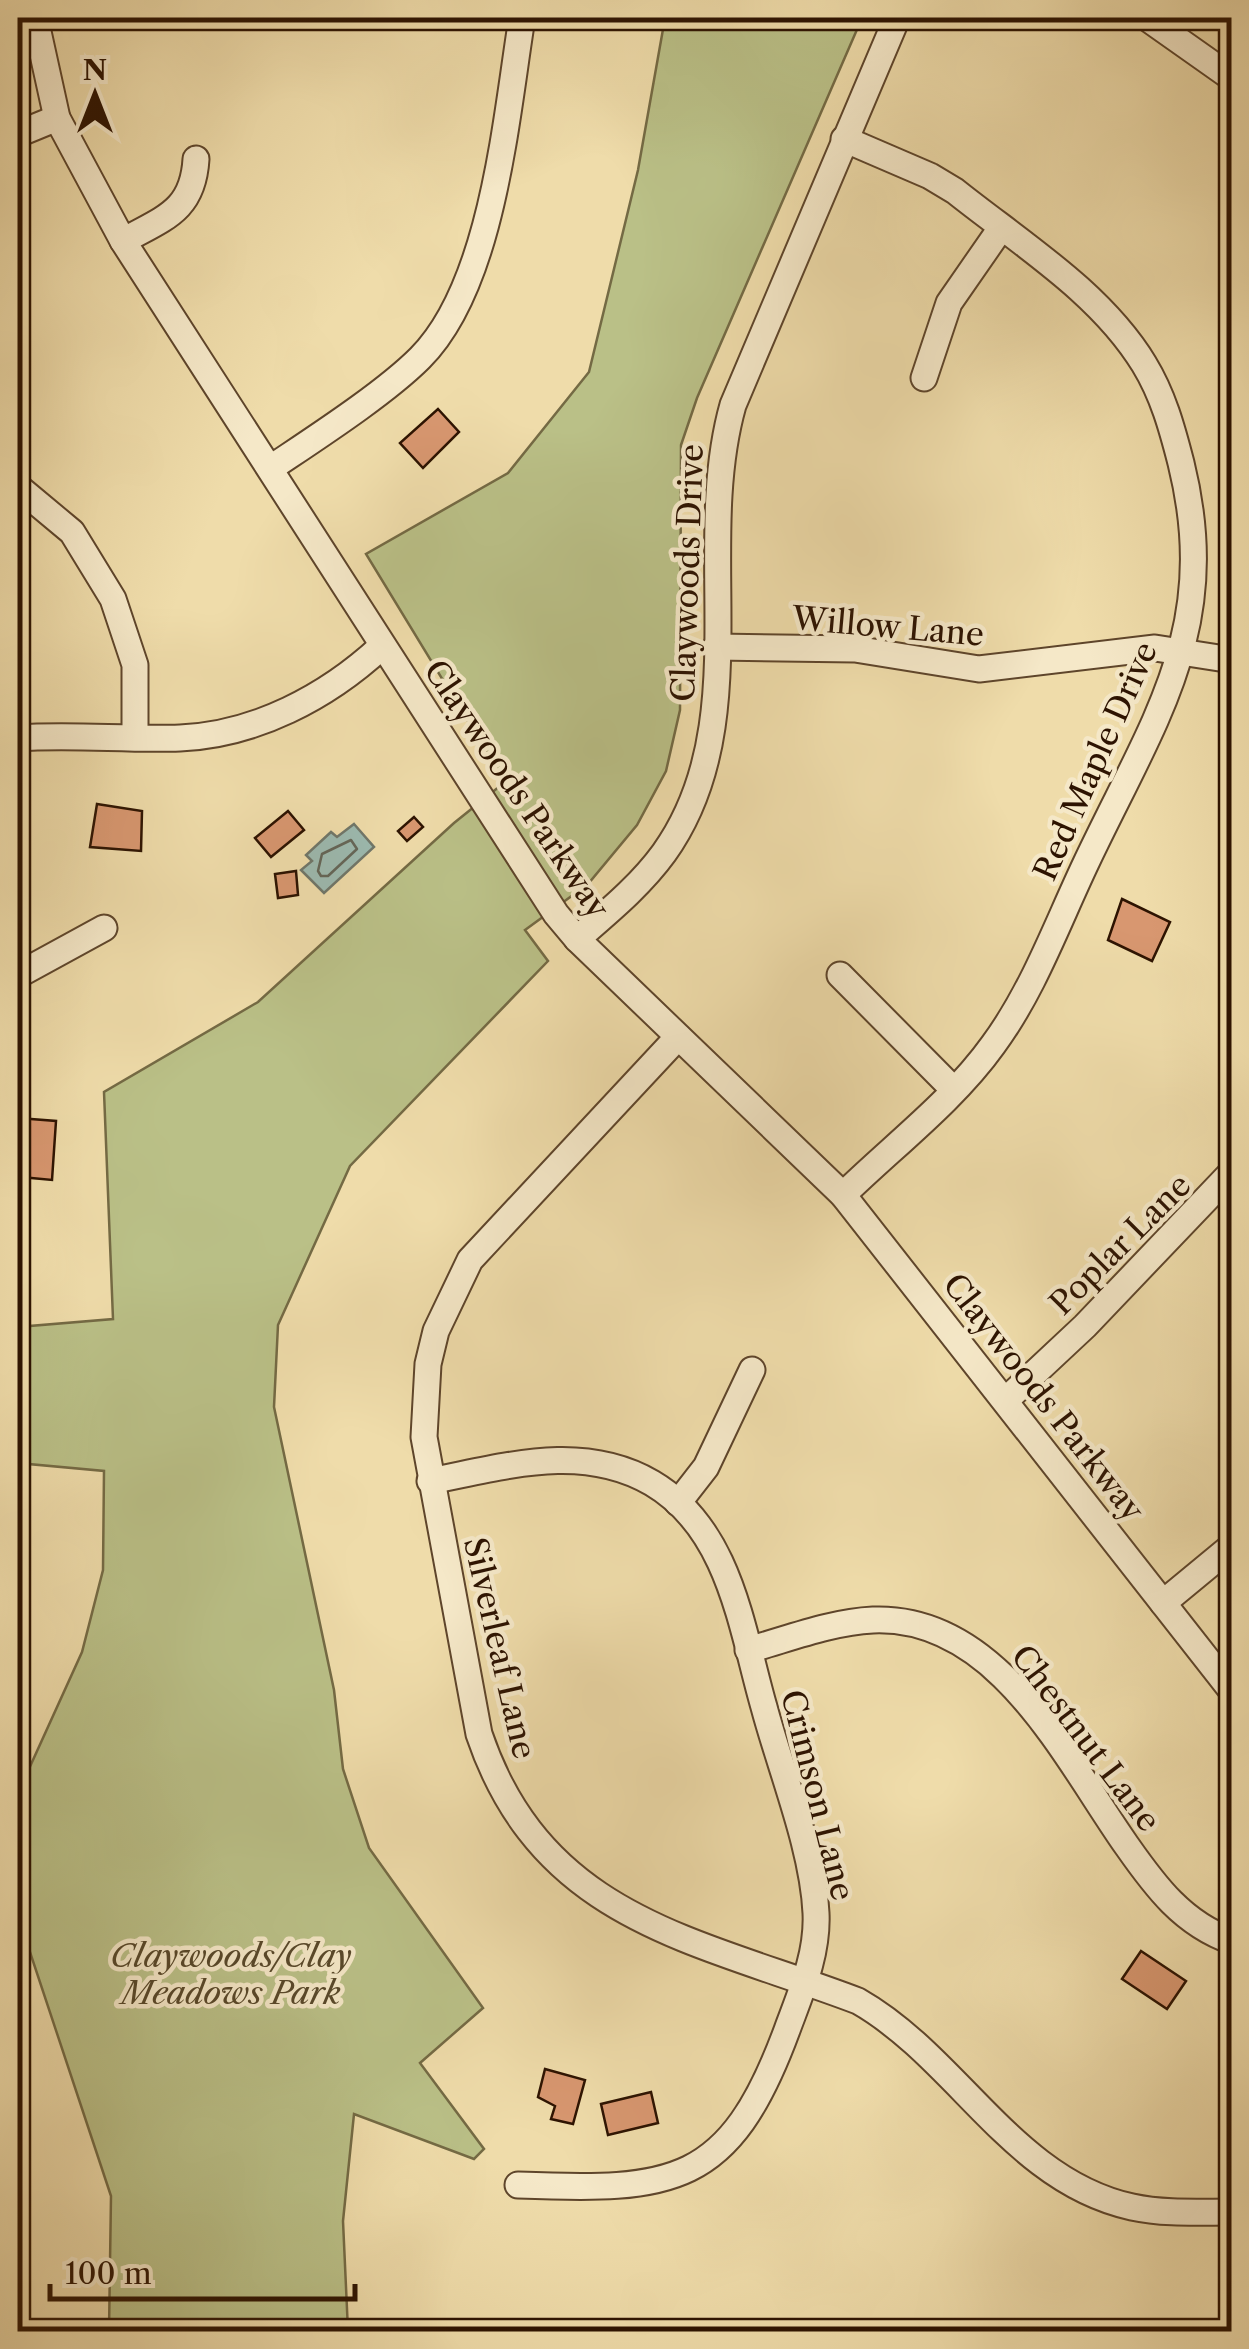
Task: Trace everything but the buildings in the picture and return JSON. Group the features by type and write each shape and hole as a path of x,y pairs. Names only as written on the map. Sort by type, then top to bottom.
{"street":[{"name":"Claywoods Parkway","path":"35,18 57,118 123,241 272,468 382,647 577,939 843,1195 1007,1399 1232,1691"},
{"path":"272,468 419,359 448,322 469,282 498,165 522,18"},
{"name":"Claywoods Drive","path":"577,939 644,878 683,822 708,754 715,715 716,500 722,442 732,405 897,18"},
{"path":"1147,18 1232,78"},
{"path":"18,134 57,118"},
{"name":"Red Maple Drive","path":"843,1195 953,1089 1012,1019 1184,650 1193,608 1194,524 1160,394 1121,332 1094,303 930,176 844,140"},
{"path":"123,241 178,209 194,188 196,160"},
{"path":"924,378 948,303 1000,228"},
{"path":"18,486 72,532 113,600 134,665 134,736"},
{"path":"18,738 222,733 288,710 332,687 382,647"},
{"name":"Willow Lane","path":"716,648 855,649 979,669 1011,668 1123,650 1184,650 1232,660"},
{"path":"18,975 104,928"},
{"path":"840,975 953,1089"},
{"name":"Silverleaf Lane","path":"678,1037 490,1234 450,1294 436,1331 423,1403 430,1481 479,1734 491,1771 528,1834 554,1863 609,1904 886,2017 916,2040 1024,2151 1070,2184 1131,2207 1232,2212"},
{"name":"Poplar Lane","path":"1007,1399 1085,1326 1232,1172"},
{"path":"678,1503 706,1467 752,1370"},
{"name":"Crimson Lane","path":"430,1481 543,1460 573,1459 626,1471 678,1503 715,1548 814,1886 814,1949 805,1981 765,2089 740,2126 710,2155 650,2183 602,2188 518,2185"},
{"path":"1163,1602 1232,1546"},
{"name":"Chestnut Lane","path":"748,1650 846,1622 876,1620 909,1622 961,1641 1010,1681 1158,1890 1202,1927 1232,1941"}],"green space":[{"name":"Claywoods/Clay Meadows Park","path":"665,18 862,18 697,398 681,445 680,710 666,771 637,825 588,884 525,930 548,961 350,1166 278,1325 274,1407 334,1690 343,1769 369,1848 483,2008 420,2063 484,2149 474,2159 354,2114 343,2221 348,2331 109,2331 111,2196 18,1916 18,1793 82,1652 103,1570 104,1471 18,1463 18,1327 113,1319 104,1092 258,1002 454,823 505,782 366,554 508,473 589,372 638,170"}],"water":[{"path":"354,824 374,847 324,893 301,870 312,861 306,855 331,832 337,837"}]}
